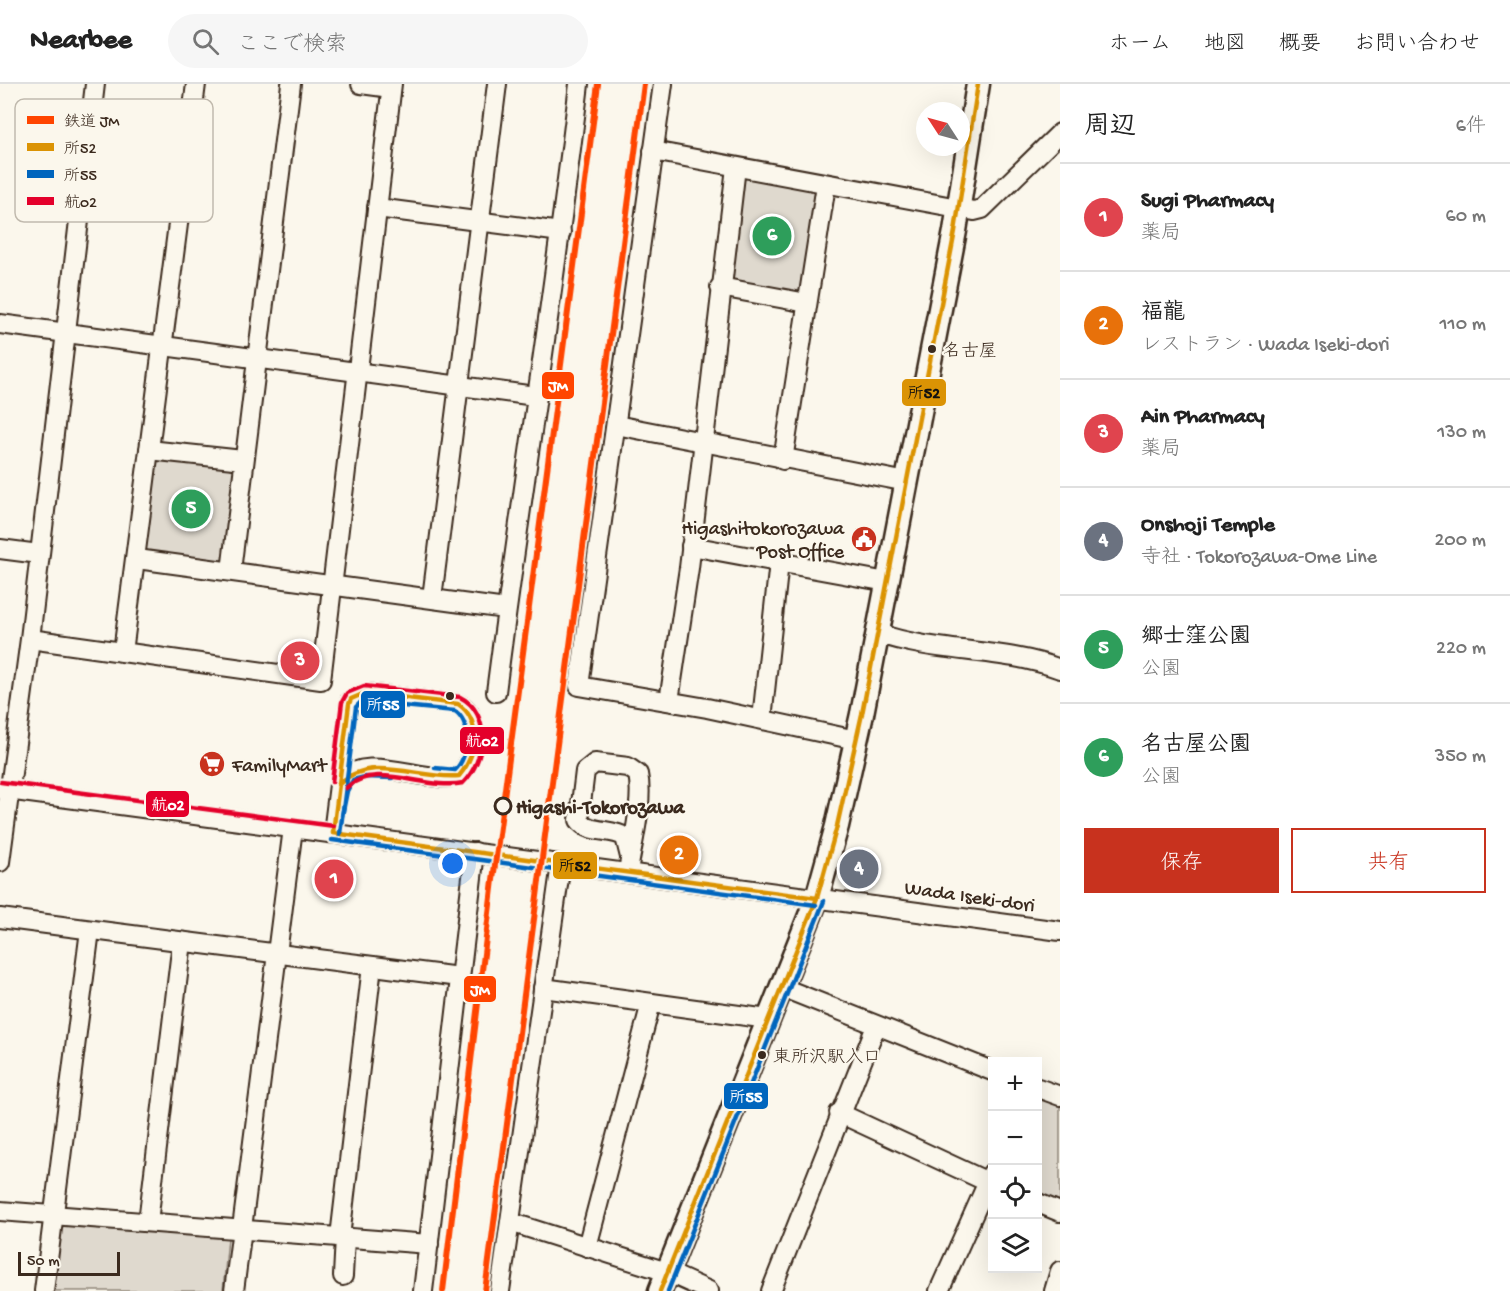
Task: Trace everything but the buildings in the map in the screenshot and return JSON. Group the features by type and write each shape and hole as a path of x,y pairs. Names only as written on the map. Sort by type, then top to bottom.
{"main road":[{"path":"663,1282 817,898 839,820 907,482 958,210 978,84"}],"street":[{"path":"94,99 96,84"},
{"path":"194,99 196,84"},
{"path":"231,571 291,84"},
{"path":"30,639 321,680 392,86 361,84"},
{"path":"432,598 497,84"},
{"path":"496,692 535,396 561,232 579,84"},
{"path":"663,84 579,686 762,719 856,740"},
{"path":"653,151 974,212 982,209 1060,133"},
{"path":"669,701 691,546 736,167"},
{"path":"783,460 826,185"},
{"path":"377,208 561,232"},
{"path":"0,861 5,790 30,639 79,222"},
{"path":"123,652 137,559 179,222"},
{"path":"720,287 807,303"},
{"path":"0,324 164,344 535,396"},
{"path":"616,425 783,460 907,482"},
{"path":"149,450 243,460"},
{"path":"691,546 887,582"},
{"path":"0,549 39,554"},
{"path":"137,559 506,609"},
{"path":"762,719 779,562"},
{"path":"877,633 899,641 1030,658 1060,669"},
{"path":"333,833 339,784 349,704 358,694 458,704 465,707 472,717 474,725 470,762 459,776 363,768 344,776 339,784"},
{"path":"595,763 628,767 638,774 639,791 629,864 625,837 615,832 587,827 579,820 585,771 595,763"},
{"name":"Wada Iseki-dori","path":"5,790 557,863 629,864 817,898 1060,931"},
{"path":"234,1291 293,828"},
{"path":"423,1291 459,977 480,852"},
{"path":"500,1291 543,988 557,863"},
{"path":"0,918 459,977"},
{"path":"44,1291 90,930"},
{"path":"148,1222 182,942"},
{"path":"343,1276 343,1237 372,966"},
{"path":"781,987 988,1069"},
{"path":"543,988 768,1019"},
{"path":"587,1247 651,1003"},
{"path":"771,1291 839,1113 876,1026"},
{"path":"1042,1089 1060,1096"},
{"path":"839,1113 988,1179"},
{"path":"939,1291 988,1186"},
{"path":"1042,1205 1060,1212"},
{"path":"0,1211 429,1244"},
{"path":"510,1222 587,1247 663,1282 709,1291"},
{"path":"1054,1291 1060,1271"}],"shaded area":[{"path":"743,175 817,188 804,295 729,285"},
{"path":"156,457 238,467 227,560 222,564 150,554 144,550"},
{"path":"1042,1095 1060,1102 1060,1208 1042,1201"},
{"path":"60,1221 228,1238 223,1291 53,1291"}],"rail line":[{"name":"JM","path":"443,1291 493,880 598,84"},
{"name":"JM","path":"485,1291 644,84"}],"transit line":[{"name":"所52","path":"660,1291 817,898 837,826 862,714 955,231 978,84"},
{"name":"航02","path":"332,782 342,702 347,693 364,686 460,697 470,704 477,714 481,725 481,750 477,762 463,783 433,783 386,776 358,780 346,788"},
{"name":"所52","path":"365,693 458,704 466,711 474,729 473,749 470,759 459,776 381,769 366,770 352,775 339,784 349,704 351,699 365,693"},
{"name":"所55","path":"340,834 356,707 361,702 455,711 464,723 466,749 455,770 435,768"},
{"name":"所55","path":"342,816 347,791 353,780 365,777 392,778"},
{"name":"航02","path":"1,782 334,826"},
{"name":"所52","path":"333,833 339,784"},
{"name":"所52","path":"333,833 817,898"},
{"name":"所55","path":"332,840 816,905"},
{"name":"所55","path":"668,1291 824,901"}],"place":[{"name":"名古屋公園","path":"772,236"},
{"name":"名古屋","path":"932,349"},
{"name":"郷士窪公園","path":"191,509"},
{"name":"Higashitokorozawa Post Office","path":"864,539"},
{"name":"Ain Pharmacy","path":"300,661"},
{"name":"FamilyMart","path":"212,764"},
{"name":"Higashi-Tokorozawa","path":"503,806"},
{"name":"福龍","path":"679,855"},
{"name":"Onshoji Temple","path":"859,869"},
{"name":"Sugi Pharmacy","path":"334,879"},
{"name":"東所沢駅入口","path":"762,1055"}]}
